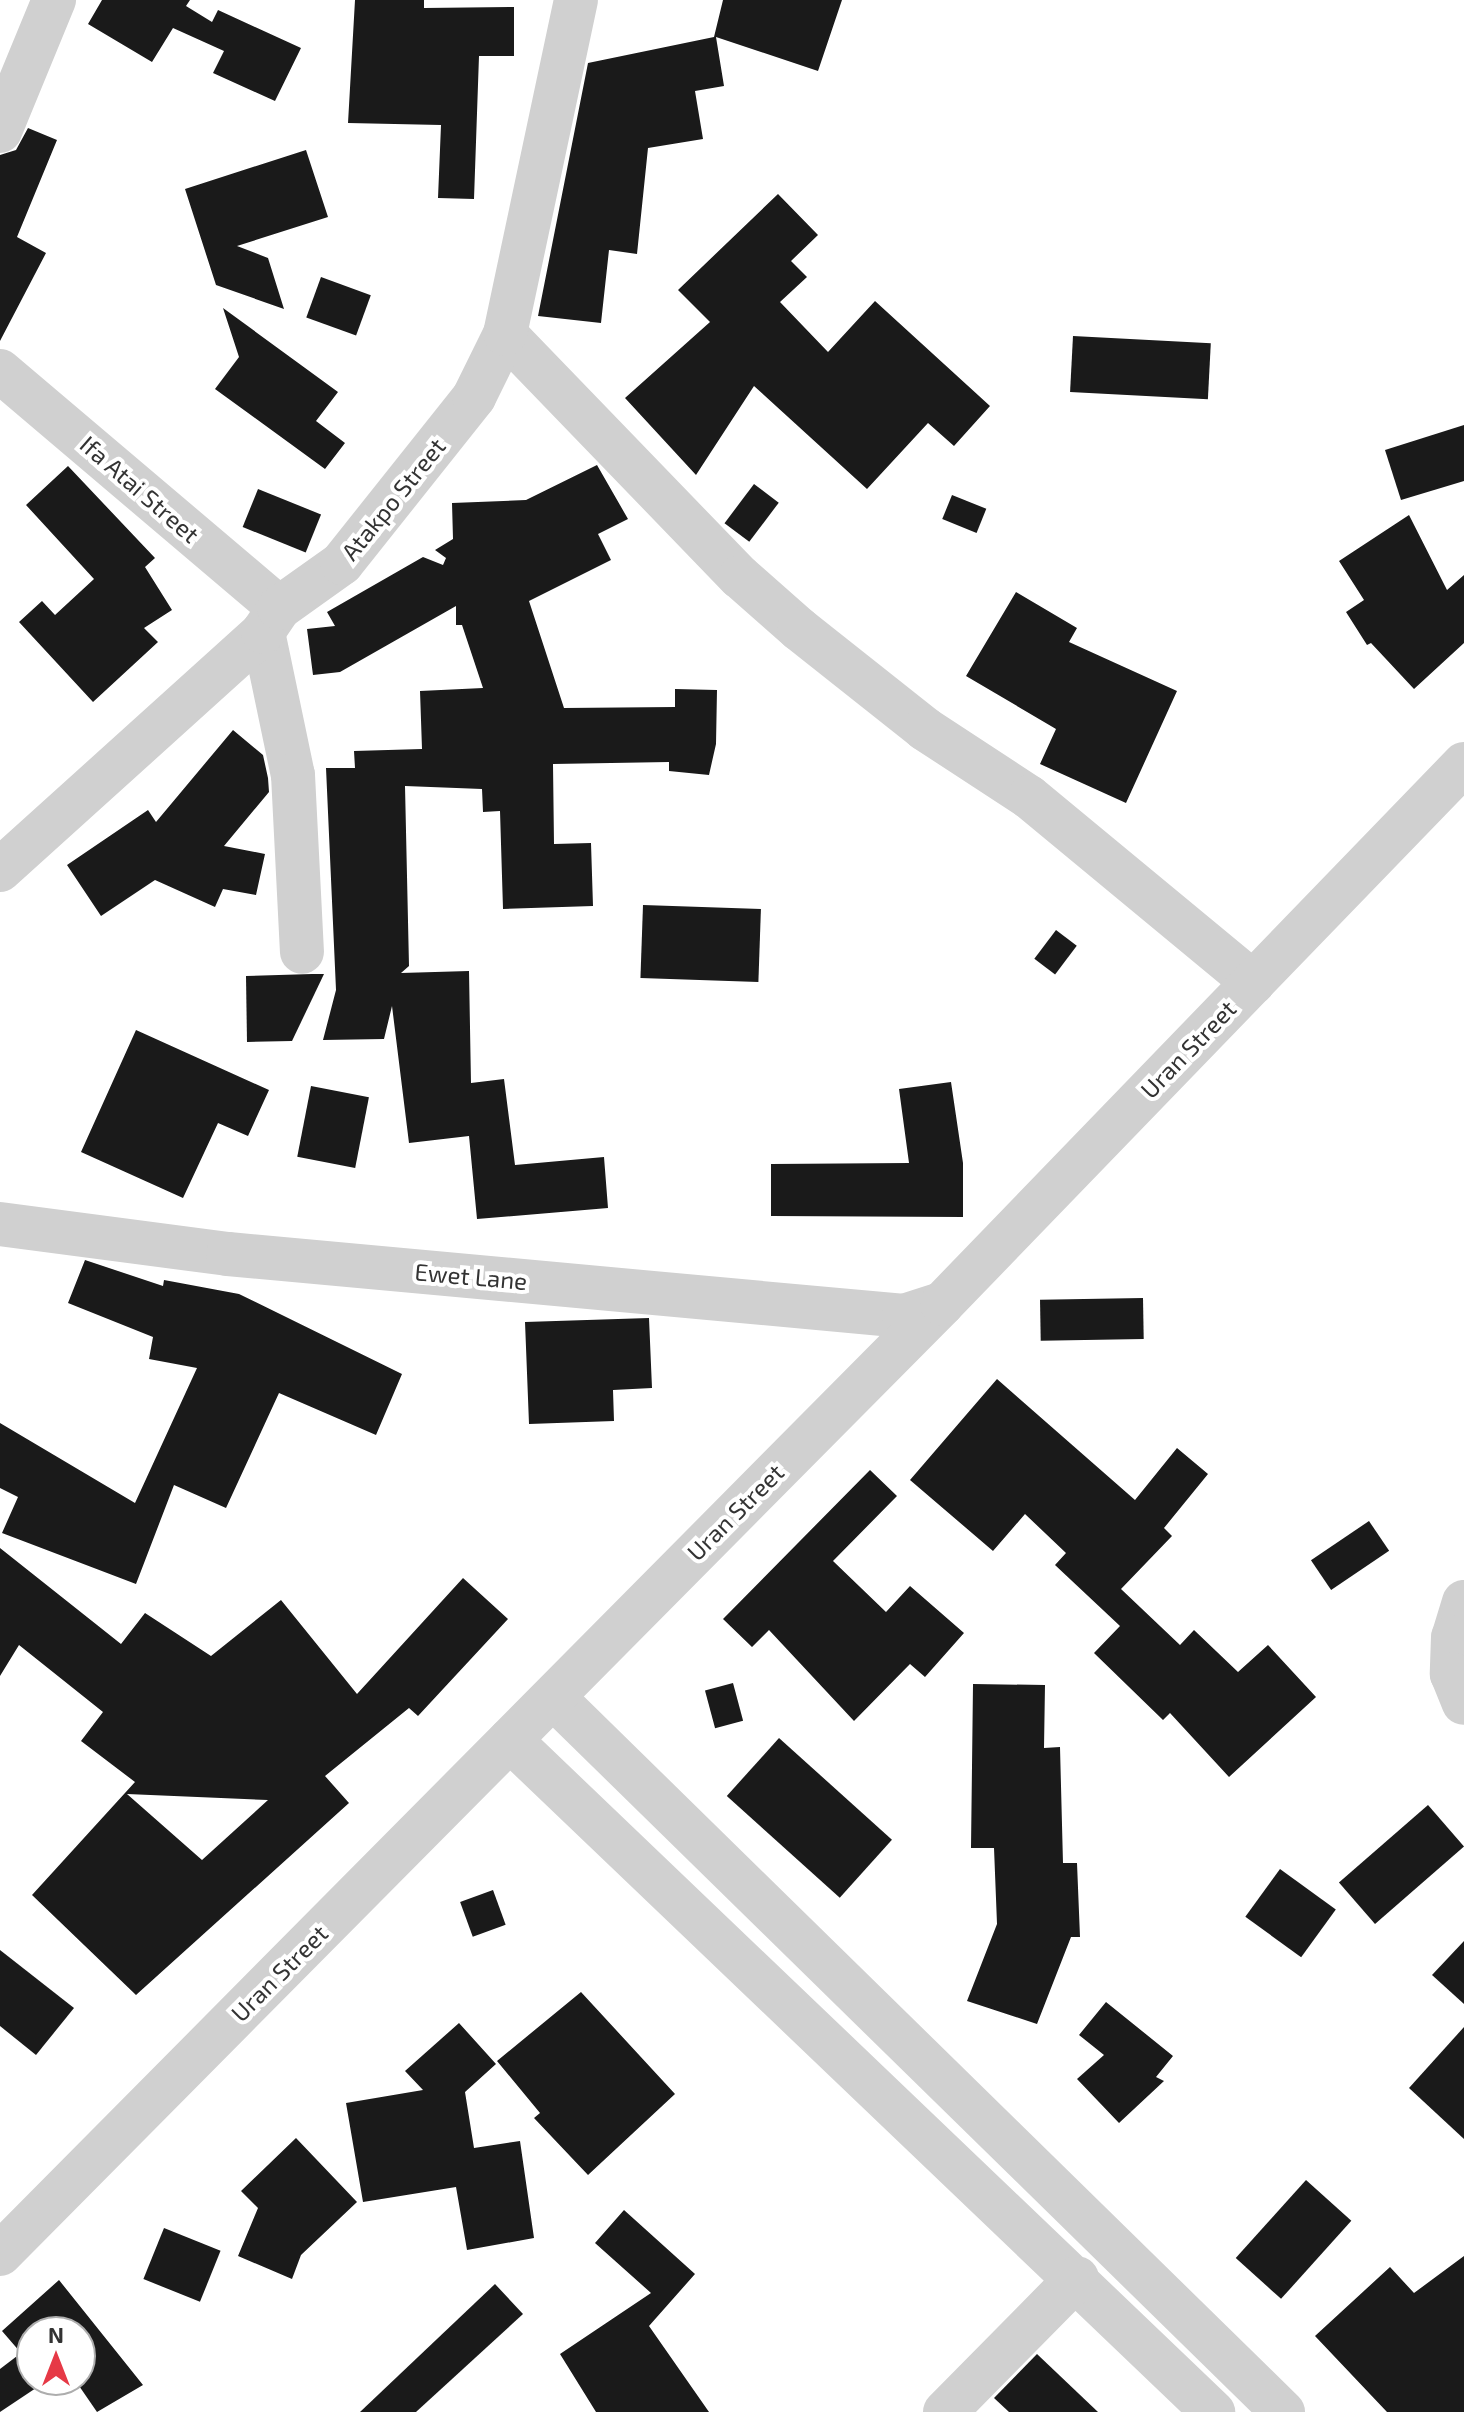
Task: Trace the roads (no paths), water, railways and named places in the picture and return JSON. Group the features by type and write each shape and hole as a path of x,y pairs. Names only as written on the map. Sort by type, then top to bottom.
{"street":[{"path":"0,131 54,0"},
{"name":"Atakpo Street","path":"0,870 271,620 342,563 413,480 474,397 505,334 576,0"},
{"path":"505,334 799,629 925,729 1029,797 1253,982"},
{"name":"Ifa Atai Street","path":"0,371 271,620"},
{"path":"271,620 293,775 302,952"},
{"name":"Uran Street","path":"0,2254 942,1304 1464,764"},
{"name":"Ewet Lane","path":"0,1224 228,1254 904,1316 942,1304"},
{"path":"1464,1602 1453,1637 1452,1674 1464,1703"},
{"path":"553,1697 1283,2412"},
{"path":"510,1740 1077,2278 1213,2412"},
{"path":"945,2412 1077,2278"}]}
